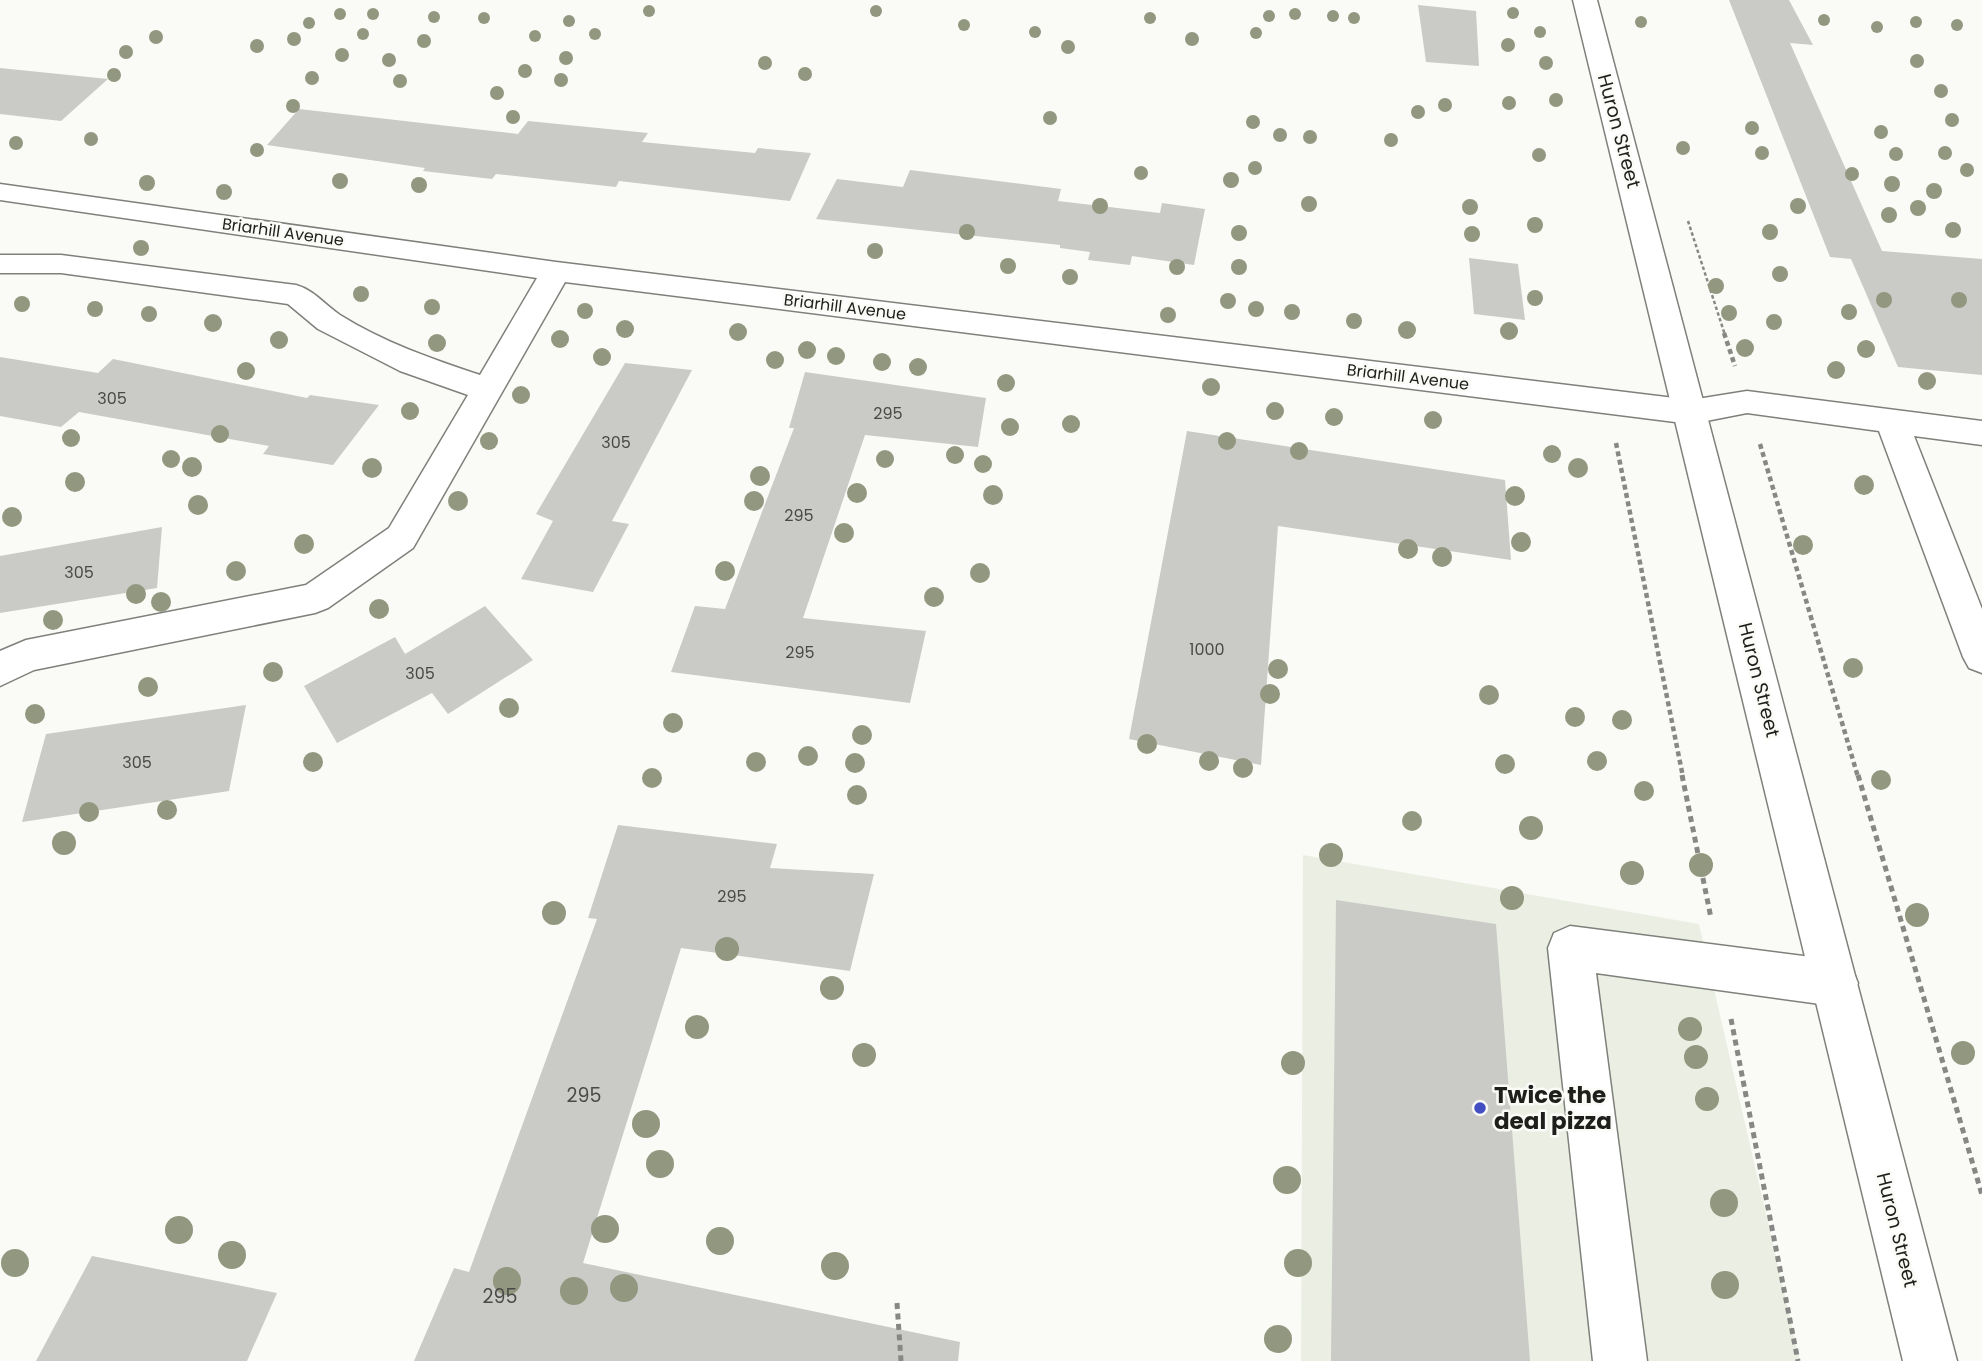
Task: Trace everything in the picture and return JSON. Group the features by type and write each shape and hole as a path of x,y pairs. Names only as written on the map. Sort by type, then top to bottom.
{"street":[{"name":"Huron Street","path":"1585,0 1930,1361"},
{"name":"Briarhill Avenue","path":"0,192 556,271 1691,412 1747,402 1982,433"},
{"path":"0,264 61,264 296,295 329,322 387,351 486,389"},
{"path":"0,670 26,656 315,598 401,538 556,271"},
{"path":"1892,421 1982,656"},
{"path":"1620,1361 1570,948 1835,983"}],"path":[{"path":"1685,210 1747,402 1982,1195"},
{"path":"1604,437 1616,443 1798,1361"},
{"path":"897,1303 901,1361"}],"shaded area":[{"path":"1303,855 1699,924 1800,1361 1301,1361"}],"building":[{"path":"1729,0 1789,0 1813,45 1790,43 1882,251 1982,259 1982,375 1898,367 1851,259 1830,257"},
{"path":"1418,5 1476,11 1479,66 1426,62"},
{"path":"0,68 108,79 61,121 0,114"},
{"path":"299,109 518,134 528,121 648,133 642,142 755,153 758,148 811,153 790,201 619,181 616,187 496,174 492,179 423,171 425,168 267,145"},
{"path":"910,170 1061,189 1058,201 1160,213 1162,203 1205,209 1194,265 1132,256 1130,265 1088,260 1090,252 1060,248 1060,245 816,219 837,179 903,187"},
{"path":"1469,258 1518,264 1525,320 1474,314"},
{"path":"0,357 98,373 113,359 307,398 310,395 379,405 333,465 263,454 269,446 79,412 61,427 0,416"},
{"path":"625,363 692,370 612,521 629,524 593,592 521,579 553,521 536,514"},
{"path":"805,372 986,398 978,447 865,435 803,618 926,631 910,703 671,672 695,606 725,609 794,428 789,428"},
{"path":"1187,431 1505,480 1511,560 1278,526 1261,765 1129,739"},
{"path":"162,527 157,588 0,613 0,556"},
{"path":"485,606 533,660 448,714 432,693 337,743 304,686 395,637 405,654"},
{"path":"246,705 229,791 22,822 46,734"},
{"path":"618,825 777,844 770,868 874,874 850,971 681,948 583,1263 960,1342 958,1361 414,1361 454,1268 469,1272 597,919 588,918"},
{"path":"1336,900 1496,924 1530,1361 1331,1361"},
{"path":"92,1256 277,1293 247,1361 36,1361"}],"place":[{"name":"Twice the deal pizza","path":"1480,1108"}]}
